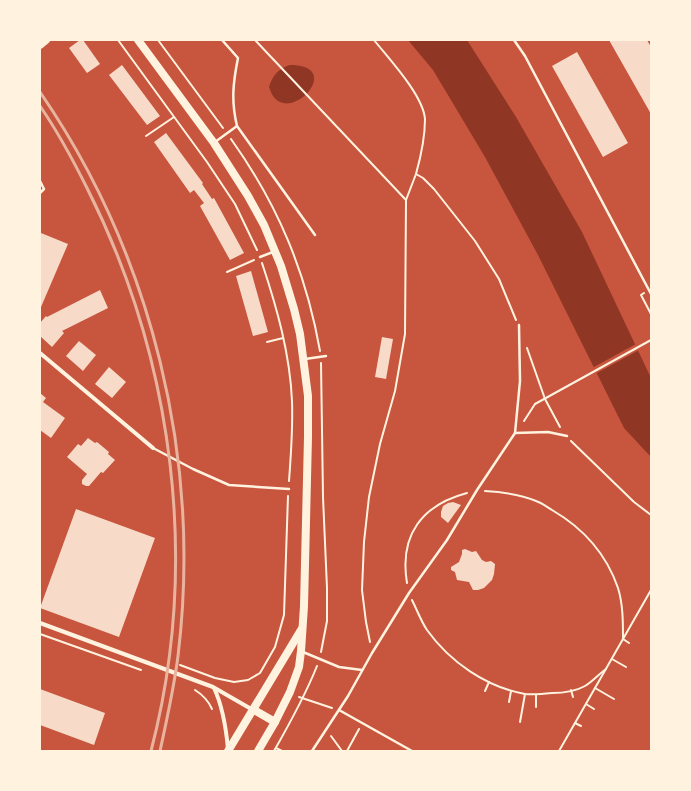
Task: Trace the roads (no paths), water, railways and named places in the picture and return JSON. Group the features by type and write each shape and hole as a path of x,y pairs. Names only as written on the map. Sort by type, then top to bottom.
{"main road":[{"path":"40,45 46,40"},
{"path":"138,40 214,143 248,196 264,225 275,252 294,309 304,359 308,396 308,437 304,606 301,651 296,678 275,722 258,751"},
{"path":"228,751 302,630"},
{"path":"254,710 275,722"}],"street":[{"path":"40,353 153,448"},
{"path":"40,623 214,687 254,710"},
{"path":"214,687 220,701 228,751"}],"lane":[{"path":"222,40 238,58 233,89 233,109 237,126 315,235"},
{"path":"514,40 525,56 651,294"},
{"path":"214,143 237,126"},
{"path":"40,181 44,189 40,194"},
{"path":"260,257 275,252"},
{"path":"312,751 339,710 409,593 447,540 477,490 514,434 520,381 519,325"},
{"path":"304,359 326,356"},
{"path":"514,434 548,432 567,436"},
{"path":"153,448 229,485 288,489"},
{"path":"301,651 339,667 362,670"},
{"path":"339,710 412,751"}],"railway":[{"path":"40,92 79,155 112,221 139,290 160,361 174,434 182,508 184,582 178,656 160,751"},
{"path":"40,106 59,136 87,188 117,254 141,322 158,392 170,464 175,536 174,608 166,680 151,751"}]}
